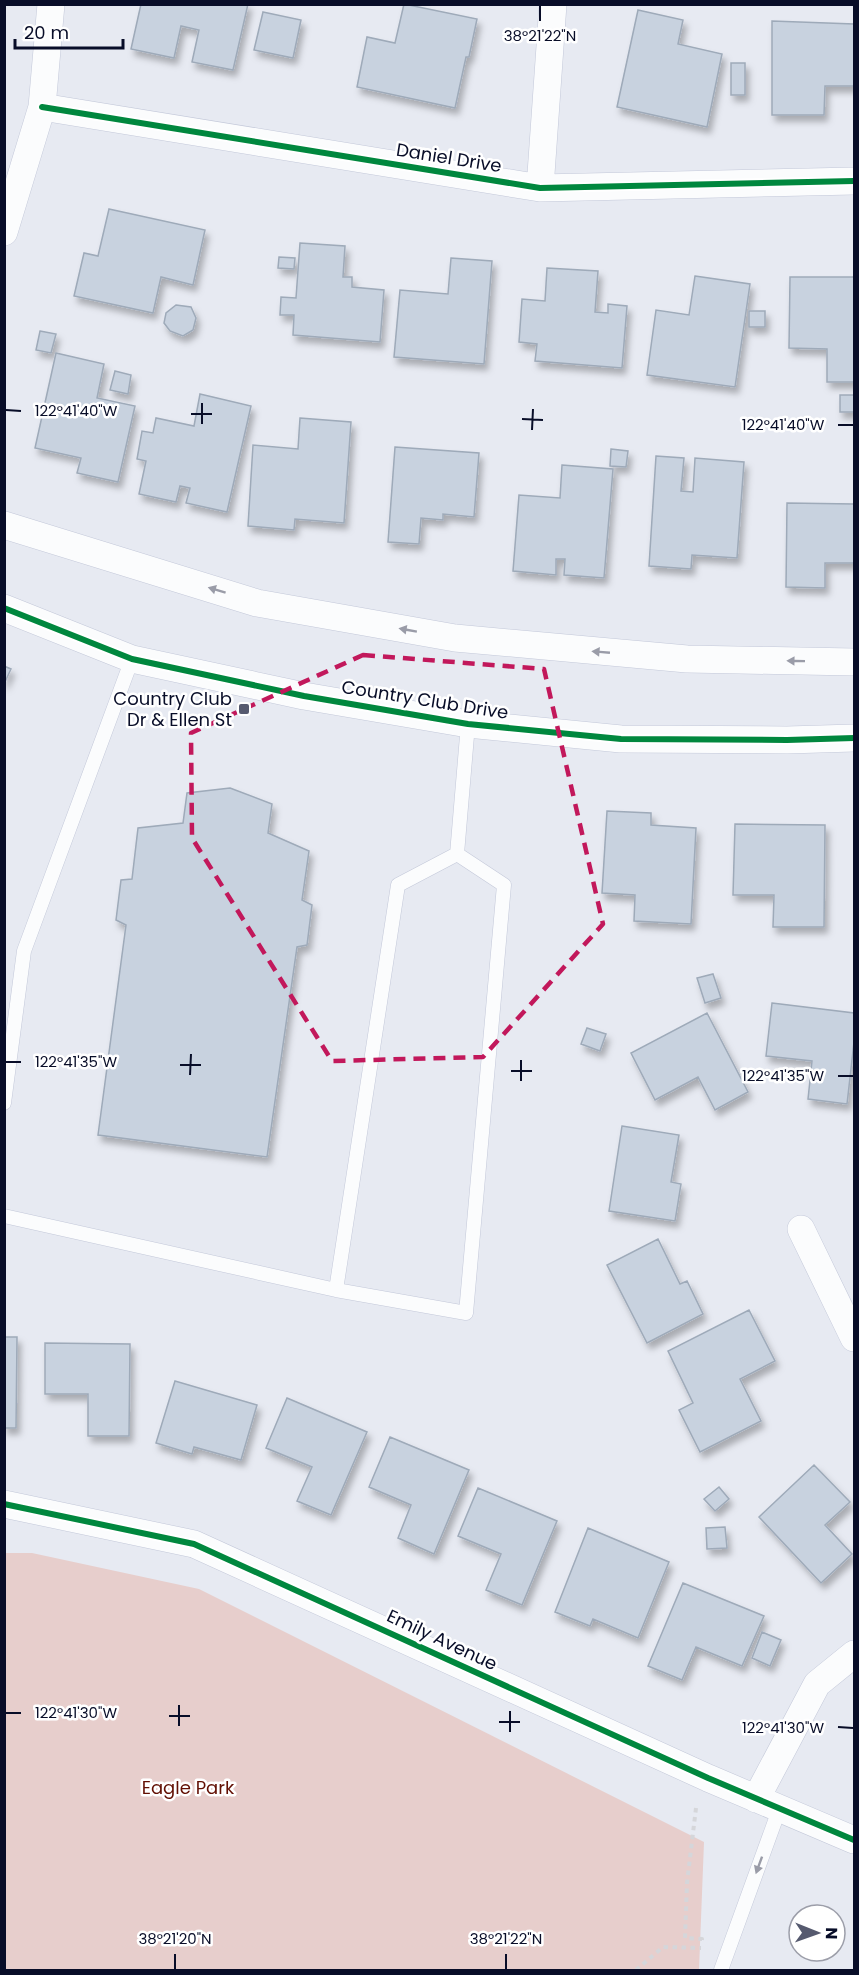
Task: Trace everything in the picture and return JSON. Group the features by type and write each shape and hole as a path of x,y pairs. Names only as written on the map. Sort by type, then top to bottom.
{"street":[{"path":"4,232 42,107 51,4"},
{"path":"540,188 553,4"},
{"name":"Daniel Drive","path":"42,107 540,188 855,181"},
{"path":"4,525 257,603 455,638 687,659 855,662"},
{"name":"Country Club Drive","path":"4,608 132,659 304,696 468,724 621,739 855,738"},
{"path":"801,1229 855,1338"},
{"name":"Emily Avenue","path":"4,1504 194,1544 767,1805 855,1840"},
{"path":"767,1805 817,1684 855,1654"}],"lane":[{"path":"4,1103 24,951 132,659"},
{"path":"457,854 468,724"},
{"path":"336,1290 398,885 457,854"},
{"path":"4,1216 336,1290 466,1313 504,885 457,854"},
{"path":"721,1971 767,1805"}],"path":[{"path":"696,1808 687,1883 685,1938 702,1939 700,1959"},
{"path":"636,1971 663,1947 701,1948"}],"highlighted area":[{"path":"363,655 544,669 603,924 483,1057 332,1061 192,838 191,733"}],"green space":[{"name":"Eagle Park","path":"5,1553 32,1553 199,1589 704,1842 699,1970 5,1970"}],"building":[{"path":"141,4 248,4 233,70 192,62 199,30 181,26 174,58 131,49"},
{"path":"404,4 477,19 455,108 357,87 367,37 395,43"},
{"path":"638,10 683,20 678,44 722,54 707,127 617,107"},
{"path":"263,12 301,20 293,58 254,50"},
{"path":"772,21 854,24 854,86 825,86 824,115 772,115"},
{"path":"731,63 745,63 745,95 731,95"},
{"path":"109,209 205,230 193,285 161,277 153,313 74,296 84,253 98,256"},
{"path":"300,243 345,246 343,277 352,277 352,287 384,290 380,342 293,335 294,315 280,315 281,297 296,298"},
{"path":"279,257 295,258 294,269 278,268"},
{"path":"451,258 492,261 484,364 394,357 400,290 448,294"},
{"path":"547,268 598,271 595,312 608,313 608,304 627,306 622,368 535,361 537,344 519,342 522,299 545,301"},
{"path":"695,276 750,284 735,387 647,375 656,310 689,315"},
{"path":"790,277 854,277 854,382 827,382 827,349 789,348"},
{"path":"176,305 191,307 196,318 193,330 183,336 170,331 164,323 166,313"},
{"path":"749,311 765,311 765,327 749,327"},
{"path":"40,331 56,334 51,353 36,350"},
{"path":"56,353 104,364 97,398 135,406 118,482 77,473 81,458 35,448"},
{"path":"115,371 131,375 128,394 110,390"},
{"path":"200,394 251,406 227,512 186,503 190,488 180,486 176,502 139,494 146,461 137,459 142,431 153,433 156,418 194,426"},
{"path":"840,395 854,395 854,412 840,412"},
{"path":"300,418 351,422 344,523 295,519 294,530 248,526 253,445 298,449"},
{"path":"395,447 479,453 474,517 443,514 443,520 421,518 419,544 388,542"},
{"path":"611,449 628,451 626,467 610,466"},
{"path":"656,456 684,458 681,491 693,492 695,458 744,462 737,558 692,555 691,569 649,566"},
{"path":"562,465 613,469 604,578 564,575 565,559 556,559 556,575 513,571 519,495 560,498"},
{"path":"787,503 854,504 854,563 825,563 825,588 786,587"},
{"path":"4,666 11,669 4,684"},
{"path":"230,788 272,804 268,833 309,851 302,900 312,905 307,945 297,947 267,1157 98,1135 126,925 116,920 121,880 132,879 138,828 183,823 187,793"},
{"path":"607,811 651,813 651,825 696,828 691,924 634,921 635,895 602,893"},
{"path":"735,824 825,825 824,927 773,927 774,895 733,895"},
{"path":"713,974 721,998 705,1003 697,978"},
{"path":"772,1003 854,1013 854,1042 847,1104 808,1099 812,1061 766,1056"},
{"path":"707,1013 748,1092 715,1110 698,1077 655,1100 631,1053"},
{"path":"587,1028 606,1034 600,1051 581,1044"},
{"path":"622,1126 679,1135 671,1182 681,1184 675,1221 609,1211"},
{"path":"658,1239 680,1284 687,1281 703,1314 647,1343 607,1265"},
{"path":"749,1310 775,1361 740,1379 761,1421 700,1452 679,1410 693,1403 668,1351"},
{"path":"4,1337 17,1337 16,1428 4,1428"},
{"path":"45,1343 130,1344 129,1436 88,1436 88,1394 45,1394"},
{"path":"175,1381 257,1405 241,1460 194,1447 192,1454 156,1443"},
{"path":"287,1398 367,1432 331,1515 297,1501 312,1467 266,1448"},
{"path":"390,1437 469,1470 434,1554 398,1538 411,1505 369,1487"},
{"path":"814,1465 850,1502 825,1525 852,1554 821,1583 759,1517"},
{"path":"719,1487 729,1499 715,1511 704,1499"},
{"path":"478,1488 557,1521 522,1605 486,1590 501,1554 458,1536"},
{"path":"725,1527 727,1548 707,1549 706,1528"},
{"path":"588,1528 669,1562 638,1638 593,1619 590,1626 555,1612"},
{"path":"683,1583 764,1616 742,1666 696,1647 682,1680 648,1666"},
{"path":"762,1632 781,1640 770,1666 752,1658"}],"cycle path":[{"path":"42,107 540,188 854,181"},
{"path":"4,608 132,659 304,696 468,724 621,739 854,738"},
{"path":"4,1504 194,1544 708,1778 854,1840"}],"place":[{"name":"Country Club Dr & Ellen St","path":"244,709"}]}
